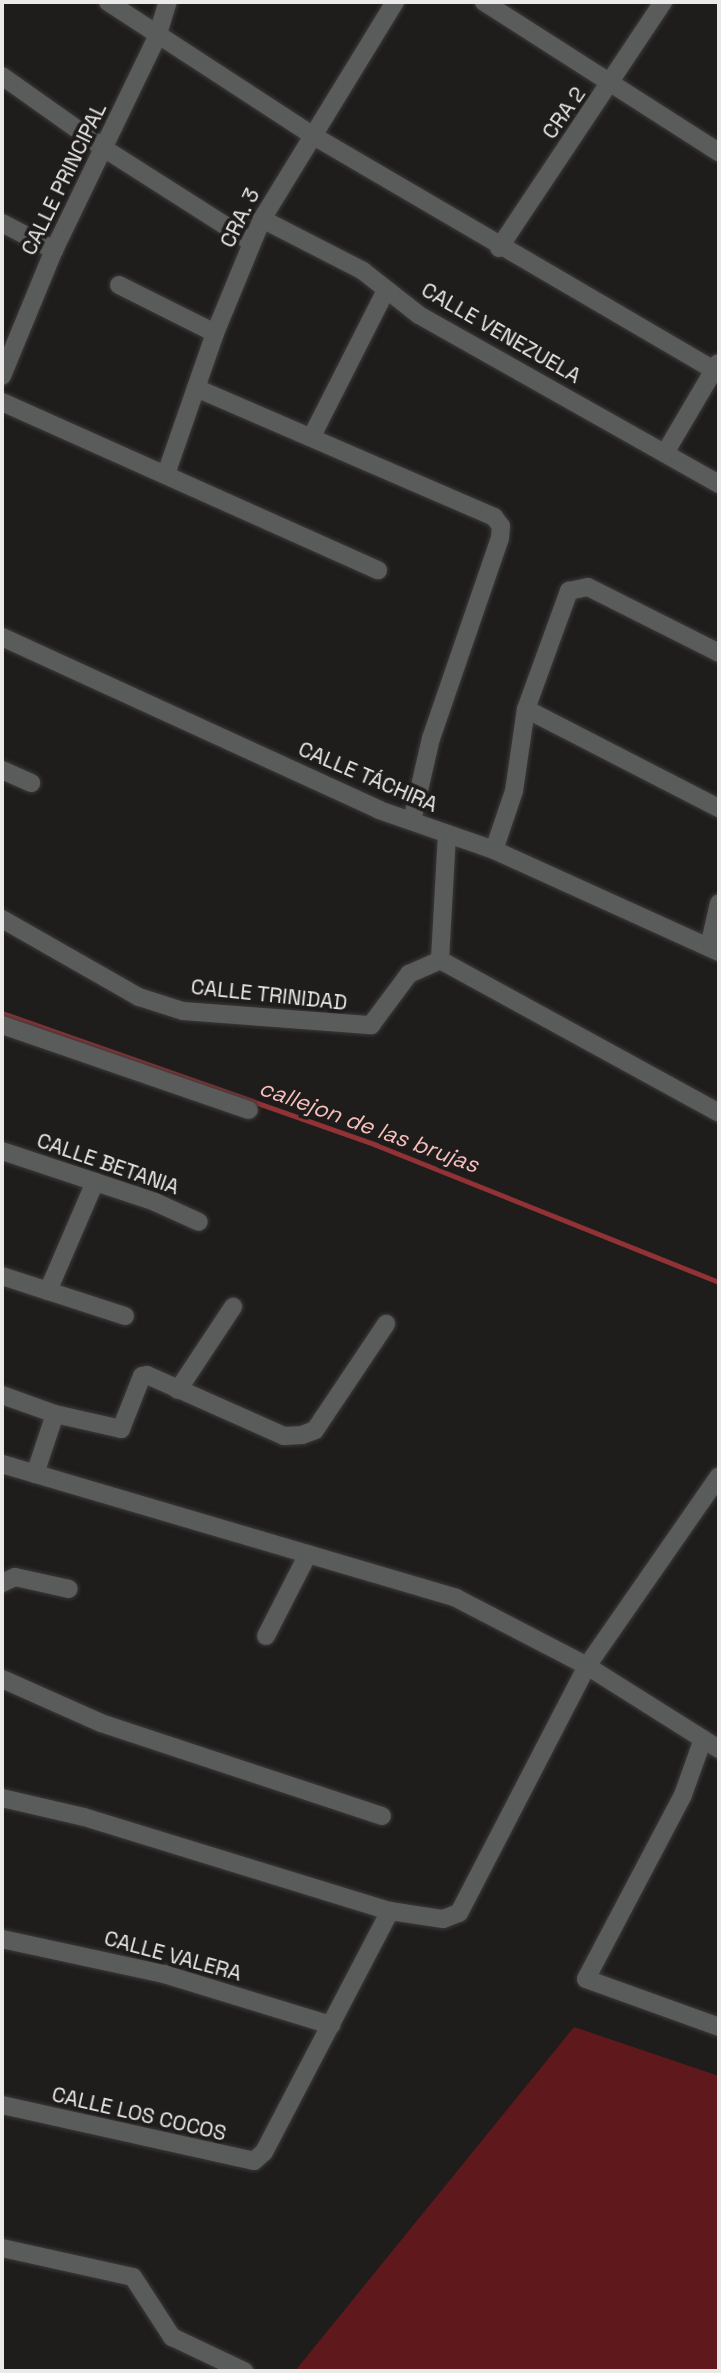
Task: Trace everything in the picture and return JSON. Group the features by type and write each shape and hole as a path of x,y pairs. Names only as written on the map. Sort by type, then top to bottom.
{"street":[{"path":"108,2 157,37 312,135 499,248 717,368 665,453"},
{"name":"CALLE PRINCIPAL","path":"2,376 54,250 157,37 168,2"},
{"name":"CRA. 3","path":"166,474 215,333 262,219 395,2"},
{"path":"484,2 719,152"},
{"name":"CRA 2","path":"499,248 612,84 663,2"},
{"path":"2,76 104,149 251,242"},
{"name":"CALLE VENEZUELA","path":"262,219 363,271 419,315 719,484"},
{"path":"2,223 54,250"},
{"path":"119,285 215,333"},
{"path":"312,436 386,289"},
{"path":"195,387 494,517 501,526 431,738 412,821"},
{"path":"2,402 378,570"},
{"path":"494,850 514,792 526,709 569,591 577,587 588,587 719,653"},
{"name":"CALLE TÁCHIRA","path":"2,637 379,810 494,850 714,950"},
{"path":"526,709 719,808"},
{"path":"2,770 31,783"},
{"path":"447,834 440,960 719,1113"},
{"path":"714,950 719,903"},
{"name":"CALLE TRINIDAD","path":"2,919 139,997 183,1011 371,1025 410,974 440,960"},
{"path":"2,1025 249,1110"},
{"name":"CALLE BETANIA","path":"2,1151 95,1182 198,1222"},
{"path":"48,1291 95,1182"},
{"path":"2,1276 125,1317"},
{"path":"178,1390 233,1307"},
{"path":"2,1395 55,1414 121,1429 144,1375 284,1436 302,1435 315,1430 386,1324"},
{"path":"35,1474 55,1414"},
{"path":"2,1464 456,1598 587,1666 719,1749"},
{"path":"2,1798 84,1817 390,1911 443,1919 459,1913 587,1666 719,1476"},
{"path":"266,1636 308,1554"},
{"path":"2,1583 15,1577 69,1589"},
{"path":"2,1679 101,1723 382,1816"},
{"path":"703,1739 683,1795 586,1979 719,2027"},
{"path":"331,2025 390,1911"},
{"name":"CALLE VALERA","path":"2,1939 164,1974 331,2025"},
{"name":"CALLE LOS COCOS","path":"2,2105 240,2161 254,2161 264,2152 331,2025"},
{"path":"2,2248 133,2277 172,2337 244,2371"}],"shaded area":[{"path":"574,2027 719,2076 719,2371 295,2371"}],"waterway":[{"name":"callejon de las brujas","path":"2,1013 376,1145 719,1282"}]}
